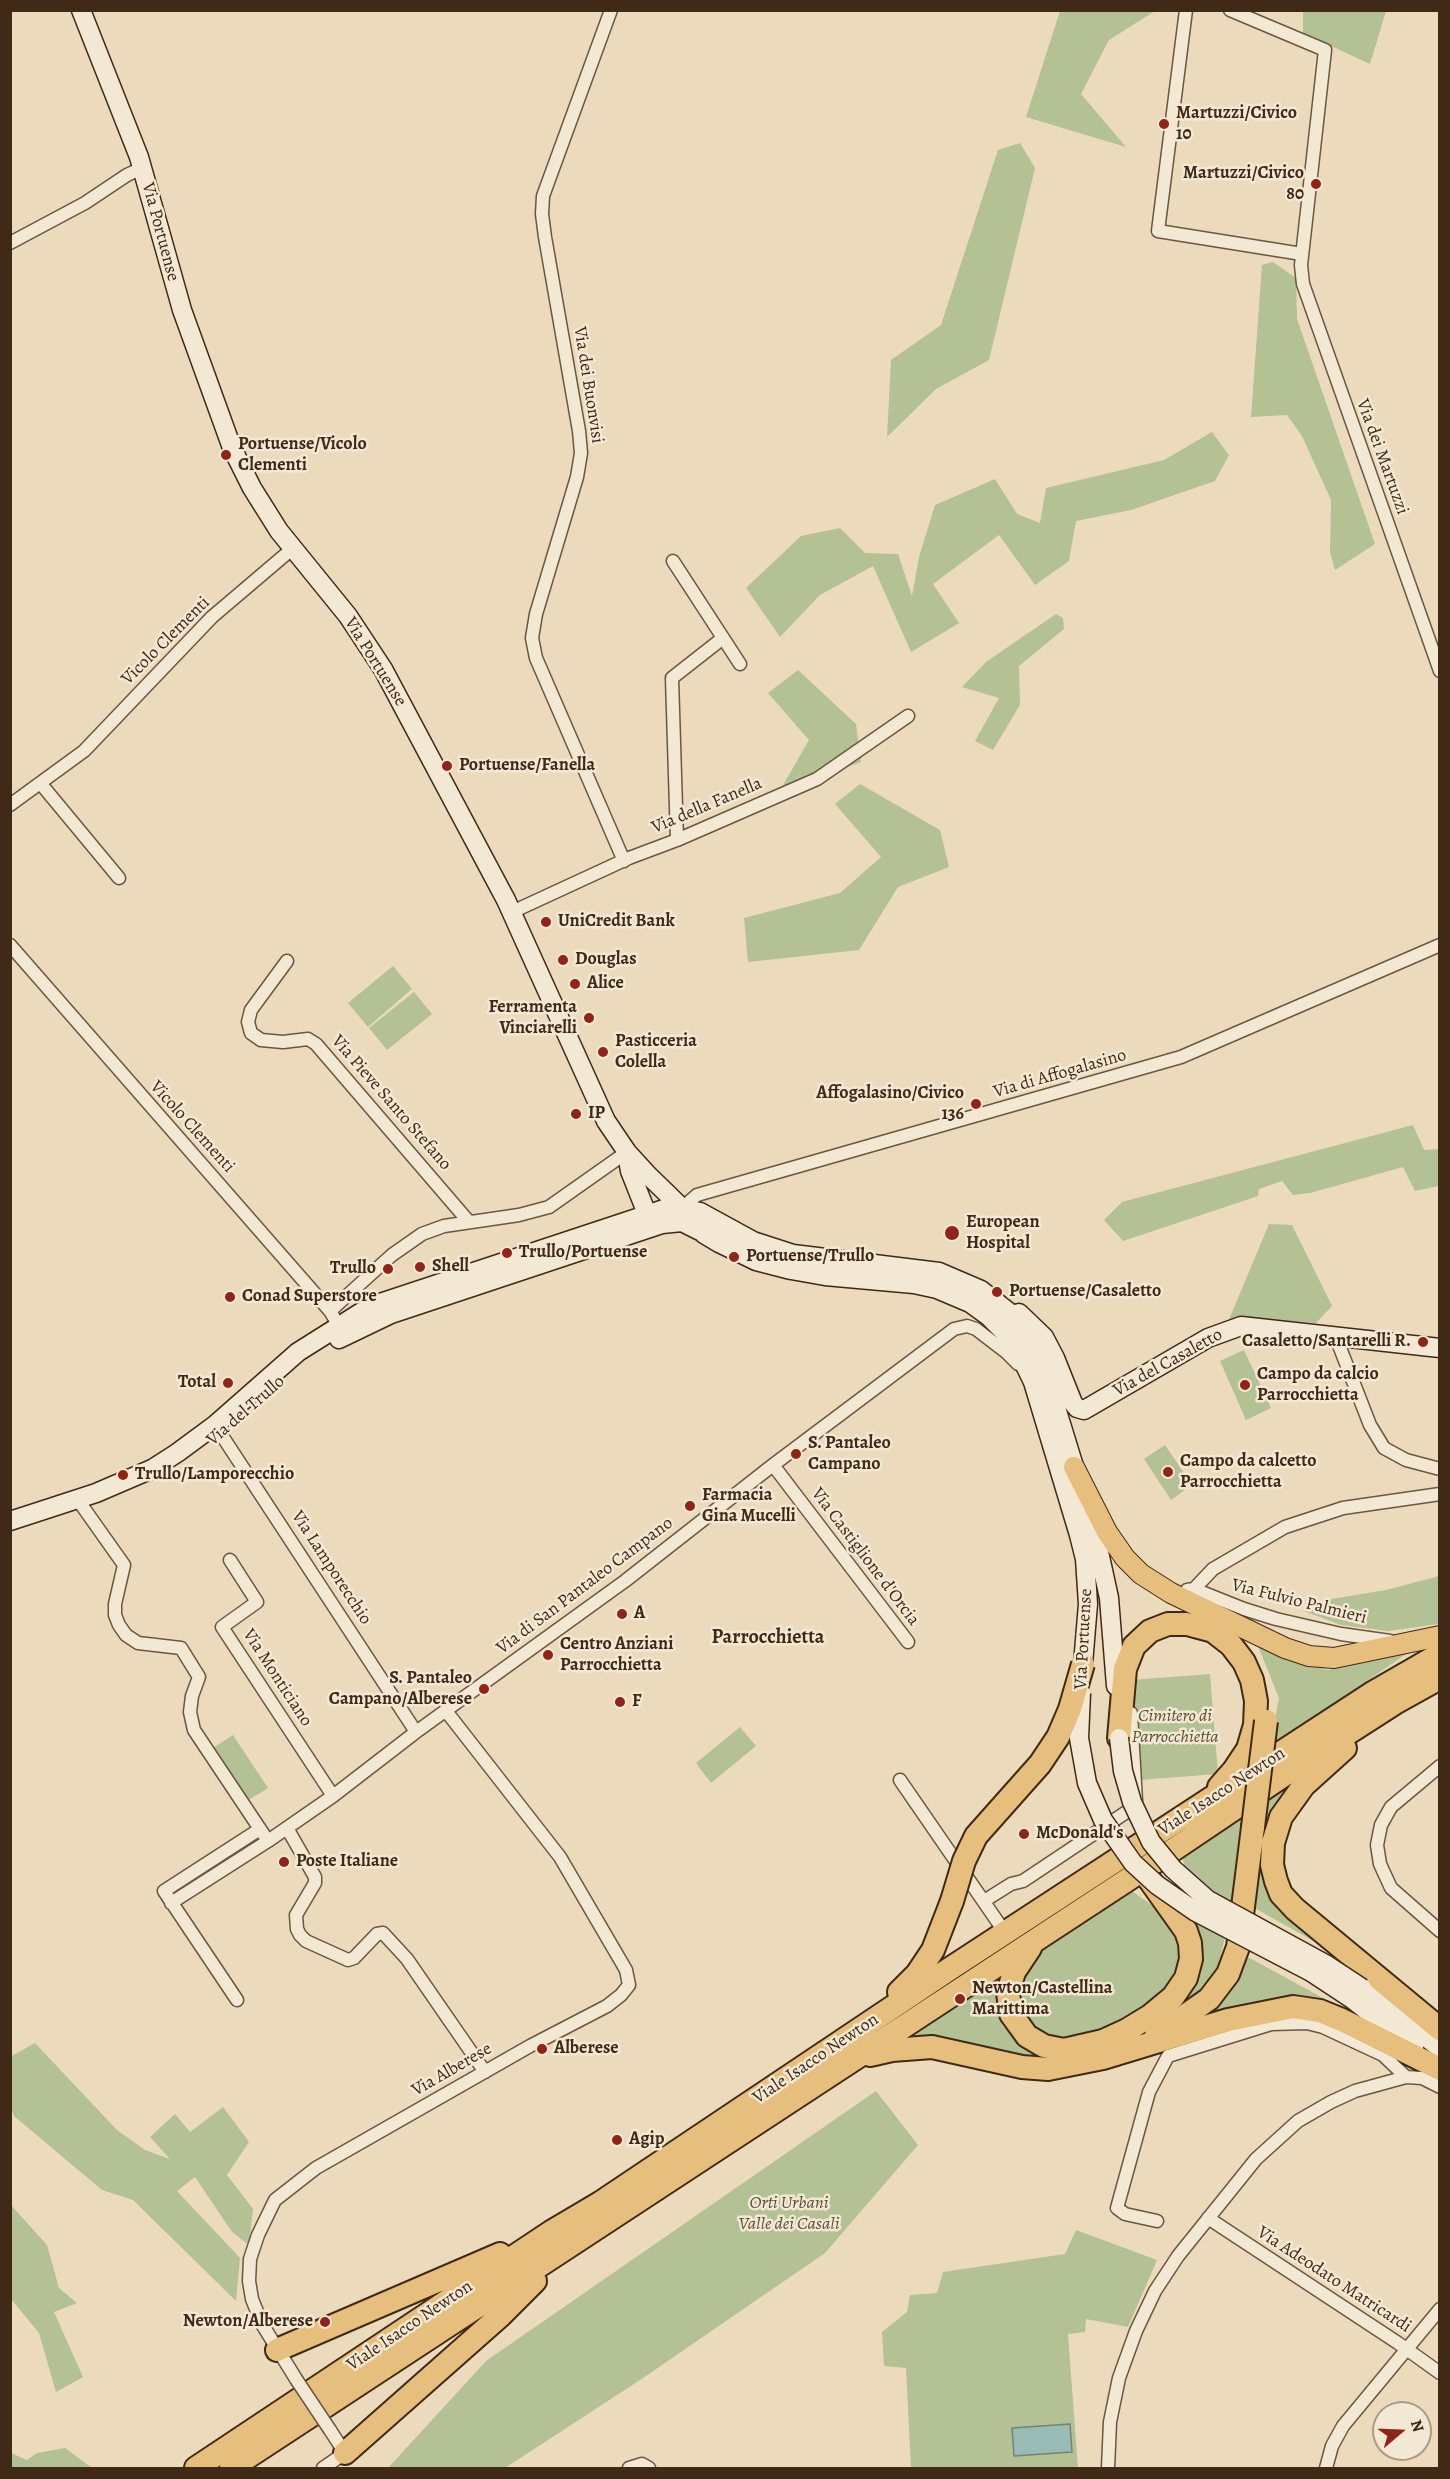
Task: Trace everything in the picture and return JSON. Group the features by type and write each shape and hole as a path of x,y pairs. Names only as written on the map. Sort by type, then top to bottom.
{"highway":[{"path":"1142,2045 1209,1999 1228,1974 1238,1947 1266,1721 1266,1682 1260,1660 1254,1650 1228,1622"},
{"path":"1119,1738 1128,1657 1139,1640 1156,1628 1174,1623 1207,1628 1221,1635 1244,1662 1254,1687 1255,1725 1248,1749 1234,1770 1198,1808"},
{"name":"Viale Isacco Newton","path":"196,2469 551,2232 600,2203 1374,1692 1434,1643"},
{"path":"865,2026 923,1965 942,1930 964,1861 976,1836 1040,1764 1058,1737 1070,1709 1083,1664"},
{"name":"Viale Isacco Newton","path":"231,2469 1395,1703 1440,1678"},
{"path":"1395,1703 1304,1785 1291,1801 1278,1825 1273,1843 1272,1865 1278,1888 1290,1905 1440,2029"},
{"path":"1037,1939 1014,1972 1009,1986 1008,1998 1011,2014 1027,2036 1044,2046 1064,2050 1103,2041 1150,2016 1180,1989 1186,1978 1191,1959 1189,1937 1176,1913 1148,1878"},
{"path":"852,2061 892,2050 932,2047 1022,2067 1048,2069 1102,2058 1228,2020 1282,2008 1304,2008 1320,2011 1357,2026 1440,2067"},
{"path":"277,2350 551,2232"},
{"path":"345,2453 500,2316 566,2249"}],"main road":[{"name":"Via Portuense","path":"81,10 142,168 182,310 220,420 252,488 292,549 348,616 383,669 512,912 601,1111 627,1152 704,1234 746,1257 778,1267 825,1276 914,1284 953,1294 980,1310 996,1323 1020,1355 1033,1382 1079,1535 1109,1598 1123,1770 1134,1808 1151,1842 1177,1874 1208,1900 1328,1965 1357,1994 1440,2067"},
{"name":"Via Portuense","path":"627,1152 630,1171 654,1219"},
{"name":"Via Portuense","path":"682,1208 700,1212 734,1232 776,1249 820,1259 931,1270 963,1280 994,1299 1016,1320 1038,1356 1052,1394 1074,1467 1094,1564 1083,1664 1079,1738 1087,1783 1097,1809 1112,1835 1133,1863 1148,1878 1196,1912 1357,1994 1440,2048"},
{"name":"Via del Trullo","path":"654,1219 664,1209 682,1208"},
{"name":"Via del Trullo","path":"10,1532 80,1504 152,1469 218,1429 285,1363 338,1324 371,1306 477,1278 654,1219 682,1222 704,1234"},
{"name":"Via del Trullo","path":"338,1324 391,1314 477,1278"},
{"name":"Via del Casaletto","path":"994,1299 1025,1317 1044,1337 1073,1402 1077,1408 1083,1410 1208,1338 1233,1328 1249,1326 1440,1348"},
{"path":"1074,1467 1117,1548 1141,1574 1171,1593 1228,1622 1285,1648 1322,1658 1434,1643"},
{"name":"Via del Trullo","path":"10,1521 80,1504"}],"street":[{"name":"Via dei Buonvisi","path":"611,10 543,196 544,230 581,453 577,477 536,614 532,638 536,658 624,861"},
{"path":"1186,10 1158,231 1302,254"},
{"name":"Via dei Martuzzi","path":"1230,10 1325,50 1302,254 1303,284 1307,301 1440,671"},
{"name":"Via Portuense","path":"10,243 85,203 142,168"},
{"name":"Vicolo Clementi","path":"10,805 84,751 212,617 292,549"},
{"path":"673,561 740,664"},
{"path":"677,840 672,678 723,638"},
{"name":"Via della Fanella","path":"512,912 624,861 816,779 908,716"},
{"path":"41,784 119,878"},
{"name":"Vicolo Clementi","path":"10,945 338,1324"},
{"name":"Via di Affogalasino","path":"682,1208 697,1195 1181,1057 1440,945"},
{"name":"Via Pieve Santo Stefano","path":"287,961 250,1010 248,1022 251,1033 261,1040 277,1042 308,1039 316,1044 469,1221"},
{"name":"Via del Trullo","path":"338,1324 356,1289 392,1255 416,1237 433,1229 469,1221 529,1213 549,1207 627,1152"},
{"path":"356,1289 371,1306"},
{"name":"Via di San Pantaleo Campano","path":"171,1903 333,1796 416,1732 625,1581 773,1465 958,1328 973,1327 986,1335 1006,1352 1033,1382"},
{"path":"1335,1335 1370,1425 1384,1448 1406,1460 1440,1468"},
{"name":"Via Lamporecchio","path":"218,1429 416,1732"},
{"name":"Via Castiglione d'Orcia","path":"773,1465 908,1642"},
{"path":"1171,1593 1194,1589 1213,1569 1285,1527 1343,1508 1440,1494"},
{"path":"80,1504 124,1565 115,1604 115,1615 119,1625 126,1635 138,1643 181,1648 199,1677 192,1696 190,1712 194,1730 268,1841"},
{"name":"Via Monticiano","path":"230,1560 257,1602 222,1627 333,1796"},
{"name":"Via Fulvio Palmieri","path":"1194,1589 1244,1610 1309,1627 1379,1640 1434,1643"},
{"path":"984,1901 1011,1884 1023,1881 1134,1807 1136,1801 1130,1684"},
{"name":"Via Alberese","path":"345,2453 277,2350 258,2315 249,2282 250,2259 258,2235 275,2200 321,2164 607,2006 626,1990 629,1980 626,1970 560,1857 446,1711"},
{"path":"1440,1766 1391,1807 1381,1825 1377,1845 1380,1864 1391,1888 1440,1931"},
{"path":"900,1780 1006,1934"},
{"path":"287,1828 315,1877 315,1883 296,1915 300,1935 306,1941 348,1960 354,1958 377,1934 383,1933 407,1959 484,2072"},
{"path":"237,2000 164,1891 260,1829"},
{"path":"1157,2221 1125,2214 1117,2208 1149,2092 1168,2056 1271,2024 1307,2023 1323,2026 1383,2055 1406,2077"},
{"path":"1108,2469 1113,2400 1124,2360 1161,2281 1256,2159 1298,2121 1347,2094 1406,2077 1422,2078 1440,2087"},
{"name":"Via Adeodato Matricardi","path":"1208,2218 1440,2373"},
{"path":"1326,2469 1330,2451 1338,2433 1440,2309"},
{"path":"323,2469 345,2453"},
{"path":"629,2469 639,2464 649,2468"}],"green space":[{"path":"1060,11 1155,11 1109,40 1081,94 1126,147 1026,117"},
{"path":"1303,11 1386,11 1370,64 1303,33"},
{"path":"1020,143 1035,168 989,360 936,389 887,437 891,360 941,325 998,150"},
{"path":"1273,262 1296,278 1297,319 1375,544 1335,570 1330,552 1331,500 1302,436 1287,415 1251,417 1262,265"},
{"path":"1212,432 1229,455 1215,481 1131,510 1076,521 1069,561 1035,585 999,535 933,584 959,623 911,652 873,566 820,595 780,637 746,588 801,536 840,528 865,553 898,554 912,596 919,557 935,505 995,479 1017,514 1040,523 1046,488 1164,460"},
{"path":"1056,614 1063,618 1064,629 1019,666 1020,705 993,750 975,741 999,698 962,687 986,662"},
{"path":"798,670 856,724 861,762 778,794 809,740 768,693"},
{"path":"860,784 940,830 949,867 898,887 859,950 748,962 744,918 840,893 881,857 835,804"},
{"path":"393,966 412,989 368,1027 348,1003"},
{"path":"414,992 432,1014 387,1050 369,1028"},
{"path":"1413,1125 1424,1150 1439,1149 1439,1186 1415,1191 1403,1167 1310,1193 1293,1195 1282,1181 1259,1189 1258,1196 1123,1241 1104,1220 1122,1202"},
{"path":"1269,1224 1292,1225 1332,1306 1316,1323 1248,1320 1228,1322"},
{"name":"Campo da calcio Parrocchietta","path":"1244,1350 1271,1408 1246,1420 1220,1361"},
{"name":"Campo da calcetto Parrocchietta","path":"1165,1445 1192,1485 1171,1500 1144,1459"},
{"path":"1439,1576 1439,1624 1388,1631 1341,1625 1304,1611 1332,1599 1386,1590"},
{"path":"1258,1646 1328,1670 1415,1648 1270,1747 1279,1698"},
{"name":"Cimitero di Parrocchietta","path":"1210,1674 1218,1774 1139,1780 1131,1680"},
{"path":"740,1727 756,1746 711,1783 696,1763"},
{"path":"233,1735 268,1788 247,1801 213,1748"},
{"path":"1323,1755 1289,1789 1275,1900 1331,1951 1251,1906 1267,1797"},
{"path":"1245,1810 1239,1879 1214,1983 1160,2027 1121,2046 1035,2065 891,2043 1005,1972 998,1993 1002,2025 1027,2051 1062,2058 1154,2022 1190,1992 1202,1951 1182,1855"},
{"path":"1129,1889 1156,1908 1181,1941 1184,1966 1174,1985 1106,2035 1067,2041 1035,2038 1016,2017 1013,1989 1026,1965 1054,1935"},
{"path":"1244,1955 1259,1963 1352,2014 1174,2031"},
{"path":"35,2043 117,2130 145,2150 170,2159 150,2137 175,2114 190,2132 223,2107 249,2142 227,2175 253,2209 249,2245 232,2232 195,2177 177,2191 240,2258 236,2301 133,2200 102,2190 14,2116 11,2107 10,2057"},
{"name":"Orti Urbani Valle dei Casali","path":"876,2091 918,2145 825,2253 643,2378 505,2468 388,2468 486,2361"},
{"path":"10,2204 47,2245 59,2288 77,2303 54,2312 83,2377 56,2392 39,2333 11,2299"},
{"path":"1076,2230 1157,2260 1128,2327 1086,2319 1085,2332 1068,2334 1078,2468 911,2468 906,2368 884,2366 882,2332 907,2312 910,2295 937,2293 943,2272 1065,2254"},
{"path":"65,2448 92,2468 11,2468 11,2453 27,2460 37,2453"}],"water":[{"path":"1070,2424 1072,2452 1014,2456 1012,2428"}],"place":[{"name":"Martuzzi/Civico 10","path":"1164,124"},
{"name":"Martuzzi/Civico 80","path":"1316,184"},
{"name":"Portuense/Vicolo Clementi","path":"226,455"},
{"name":"Portuense/Fanella","path":"447,766"},
{"name":"UniCredit Bank","path":"546,922"},
{"name":"Douglas","path":"563,960"},
{"name":"Alice","path":"575,984"},
{"name":"Ferramenta Vinciarelli","path":"589,1018"},
{"name":"Pasticceria Colella","path":"603,1052"},
{"name":"Affogalasino/Civico 136","path":"976,1104"},
{"name":"IP","path":"576,1114"},
{"name":"European Hospital","path":"952,1233"},
{"name":"Trullo/Portuense","path":"507,1253"},
{"name":"Portuense/Trullo","path":"734,1257"},
{"name":"Shell","path":"420,1267"},
{"name":"Trullo","path":"388,1269"},
{"name":"Portuense/Casaletto","path":"997,1292"},
{"name":"Conad Superstore","path":"230,1297"},
{"name":"Casaletto/Santarelli R.","path":"1423,1342"},
{"name":"Total","path":"228,1383"},
{"name":"Campo da calcio Parrocchietta","path":"1245,1385"},
{"name":"S. Pantaleo Campano","path":"796,1454"},
{"name":"Campo da calcetto Parrocchietta","path":"1168,1472"},
{"name":"Trullo/Lamporecchio","path":"123,1475"},
{"name":"Farmacia Gina Mucelli","path":"690,1506"},
{"name":"A","path":"622,1614"},
{"name":"Centro Anziani Parrocchietta","path":"548,1655"},
{"name":"S. Pantaleo Campano/Alberese","path":"484,1689"},
{"name":"F","path":"620,1702"},
{"name":"McDonald's","path":"1024,1834"},
{"name":"Poste Italiane","path":"284,1862"},
{"name":"Newton/Castellina Marittima","path":"960,1999"},
{"name":"Alberese","path":"542,2049"},
{"name":"Agip","path":"617,2140"},
{"name":"Newton/Alberese","path":"325,2322"}],"district":[{"name":"Parrocchietta","path":"768,1638"}]}
